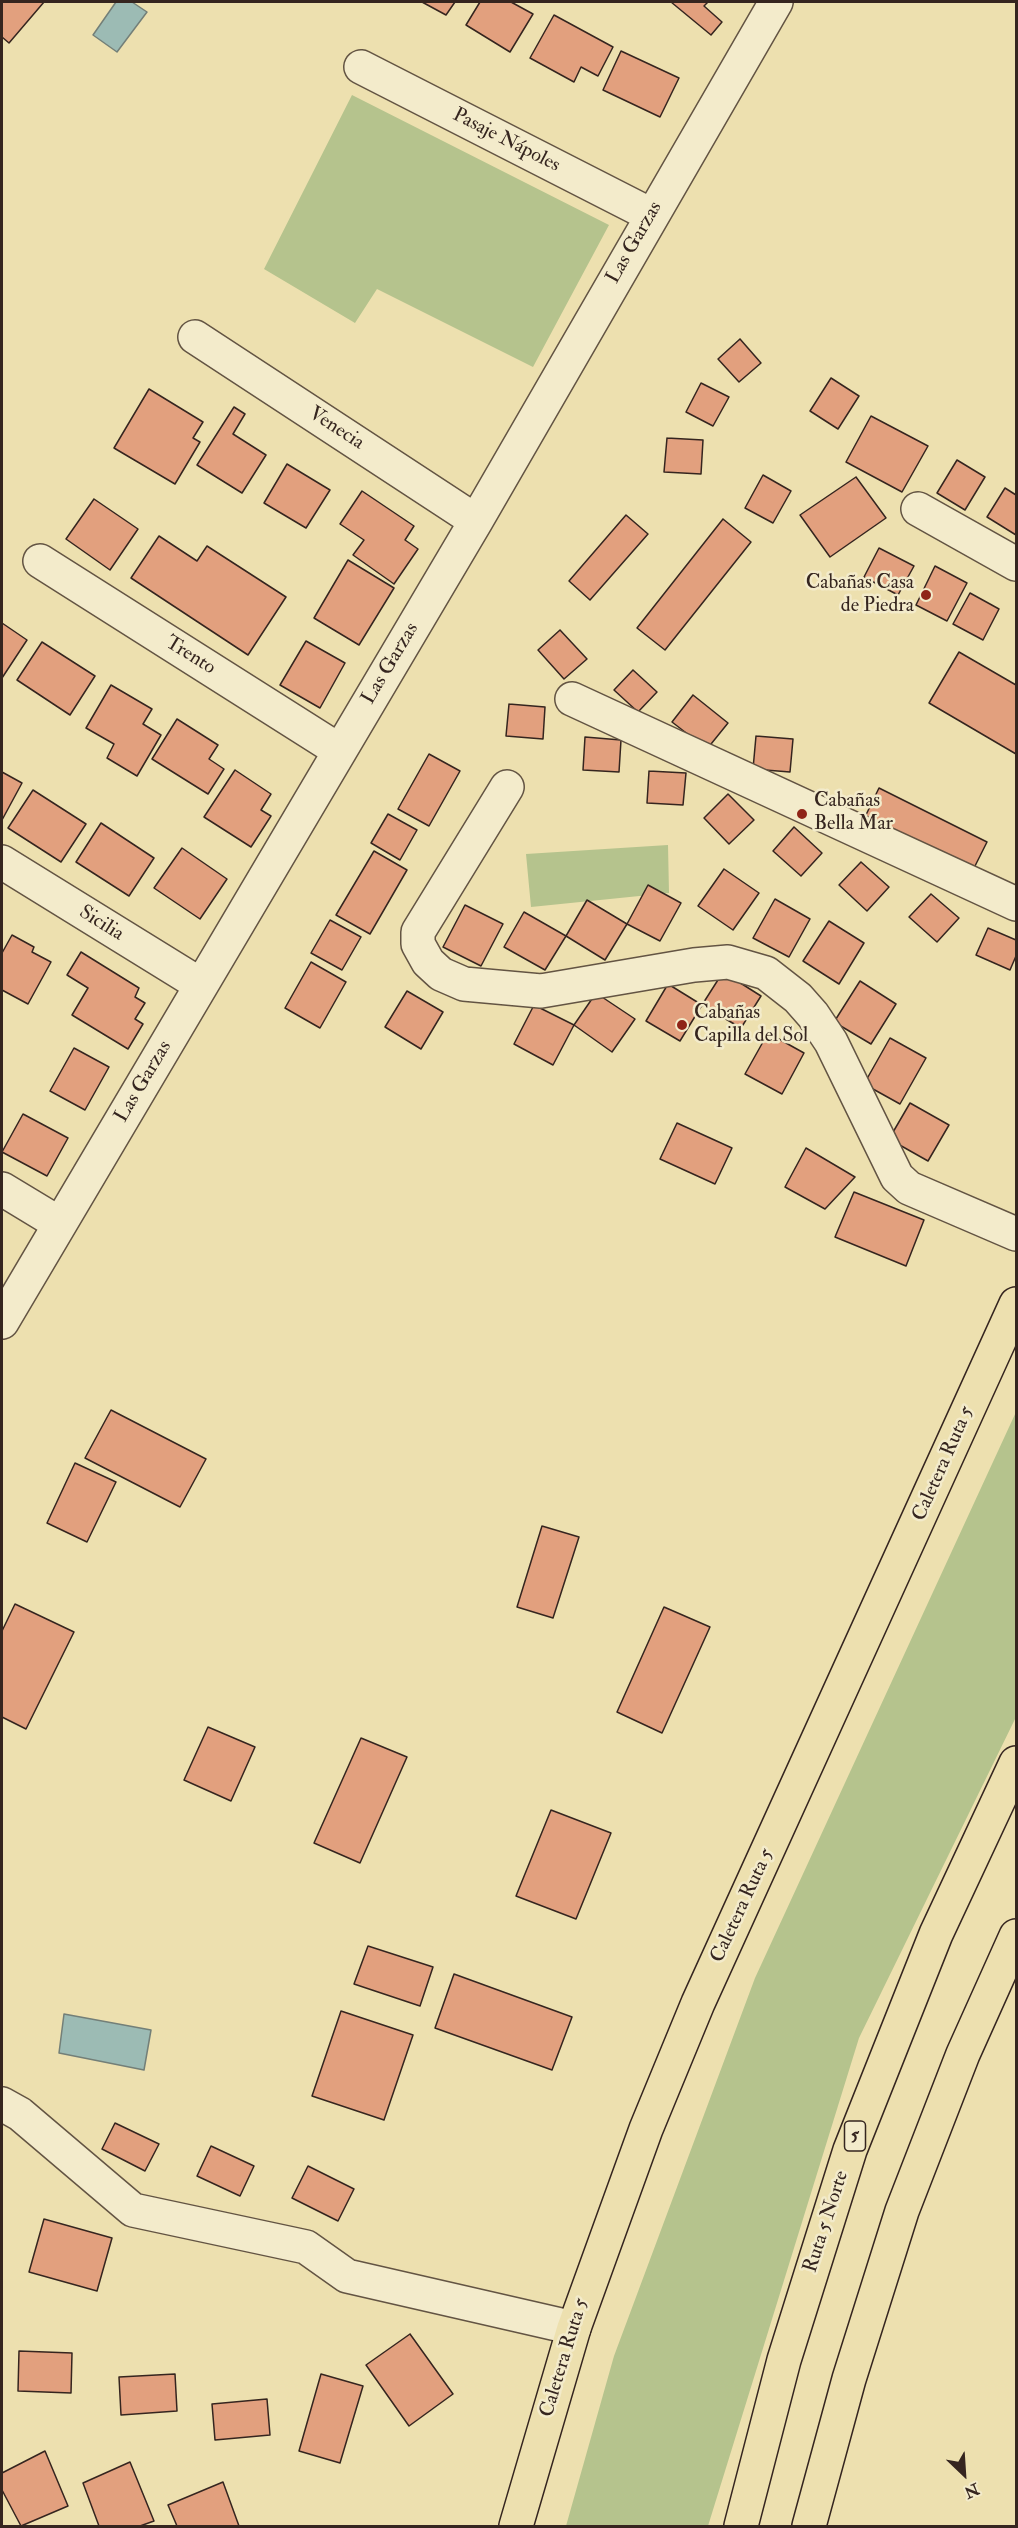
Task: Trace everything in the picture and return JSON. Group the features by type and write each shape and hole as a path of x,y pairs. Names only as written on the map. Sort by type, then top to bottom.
{"main road":[{"name":"Caletera Ruta 5","path":"516,2526 574,2328 642,2140 698,2003 1017,1304"},
{"name":"Ruta 5 Norte","path":"741,2526 784,2360 850,2150 936,1934 1017,1763"},
{"path":"809,2526 849,2379 902,2211 963,2054 1017,1936"}],"street":[{"name":"Las Garzas","path":"2,1322 476,520 776,2"},
{"name":"Pasaje Nápoles","path":"361,67 651,215"},
{"name":"Venecia","path":"195,337 476,520"},
{"path":"918,509 1017,564"},
{"name":"Trento","path":"40,561 340,751"},
{"path":"572,699 1017,904"},
{"path":"507,787 418,932 418,944 428,962 441,974 464,984 541,991 694,964 728,962 766,974 798,998 813,1015 831,1042 897,1177 909,1188 1017,1234"},
{"name":"Sicilia","path":"2,862 201,985"},
{"path":"2,1189 60,1224"},
{"path":"2,2104 20,2114 133,2210 306,2247 347,2276 574,2328"}],"green space":[{"path":"352,95 609,225 533,367 377,289 355,323 264,269"},
{"path":"668,845 669,893 531,907 526,854"},
{"path":"1016,1412 1016,1717 859,2038 708,2526 566,2526 614,2356 755,1978"}],"water":[{"path":"116,2 132,2 147,12 117,52 93,35"},
{"path":"64,2014 151,2030 144,2070 59,2053"}],"building":[{"path":"2,2 44,2 9,43 2,37"},
{"path":"422,2 455,2 446,15"},
{"path":"480,2 511,2 533,14 510,52 466,25"},
{"path":"671,2 708,2 704,6 722,22 711,35"},
{"path":"554,15 613,47 598,76 581,67 574,82 530,58"},
{"path":"621,51 679,78 660,117 603,90"},
{"path":"740,339 761,363 739,382 718,359"},
{"path":"831,378 859,396 838,429 810,411"},
{"path":"701,383 729,397 713,426 686,412"},
{"path":"149,389 203,422 193,438 200,442 175,484 114,448"},
{"path":"234,407 245,414 233,434 266,455 242,493 197,465"},
{"path":"871,416 928,446 902,492 846,462"},
{"path":"667,438 703,440 701,474 664,472"},
{"path":"957,460 985,477 965,510 937,493"},
{"path":"287,464 330,490 306,528 264,503"},
{"path":"763,475 791,491 773,523 745,508"},
{"path":"856,477 886,518 830,557 800,515"},
{"path":"1005,488 1016,495 1016,535 987,517"},
{"path":"362,491 414,526 405,540 418,549 394,584 353,555 364,540 340,524"},
{"path":"94,499 138,529 110,570 66,539"},
{"path":"626,515 648,534 590,600 569,581"},
{"path":"723,519 751,542 665,650 637,628"},
{"path":"159,536 197,561 207,546 286,597 248,655 131,578"},
{"path":"879,548 914,566 898,595 864,577"},
{"path":"348,560 394,588 359,645 314,618"},
{"path":"935,566 967,583 947,621 916,605"},
{"path":"970,593 999,609 983,640 953,624"},
{"path":"2,623 27,640 2,678"},
{"path":"560,630 587,659 564,679 538,650"},
{"path":"306,641 345,663 320,708 280,685"},
{"path":"42,642 95,676 70,715 17,680"},
{"path":"959,652 1016,685 1016,754 929,703"},
{"path":"633,670 657,692 638,712 614,690"},
{"path":"111,685 152,709 143,724 161,735 137,776 107,758 114,744 86,728"},
{"path":"693,695 728,723 707,749 672,722"},
{"path":"509,704 545,707 543,739 506,736"},
{"path":"177,719 218,745 209,759 224,769 208,794 152,759"},
{"path":"756,736 793,739 790,772 753,769"},
{"path":"585,737 621,740 619,772 583,770"},
{"path":"429,754 460,771 429,826 398,809"},
{"path":"235,770 271,794 261,810 271,816 251,847 204,817"},
{"path":"649,771 686,773 683,805 647,803"},
{"path":"2,772 22,783 2,820"},
{"path":"879,788 987,842 971,874 863,821"},
{"path":"33,790 86,824 61,862 8,828"},
{"path":"728,794 754,820 729,844 704,818"},
{"path":"388,814 417,830 400,860 371,843"},
{"path":"101,823 154,858 129,896 76,862"},
{"path":"794,827 822,853 801,876 773,851"},
{"path":"182,848 227,879 200,919 154,888"},
{"path":"374,851 407,870 370,934 336,915"},
{"path":"861,862 889,887 867,911 839,885"},
{"path":"724,869 759,893 733,930 698,906"},
{"path":"648,885 681,903 660,941 627,924"},
{"path":"931,894 959,918 937,942 909,917"},
{"path":"775,899 810,919 789,957 753,938"},
{"path":"587,900 627,924 605,960 566,936"},
{"path":"465,905 503,924 481,966 443,947"},
{"path":"524,912 566,936 545,970 504,947"},
{"path":"330,920 361,937 342,970 311,953"},
{"path":"829,921 864,943 839,984 803,961"},
{"path":"988,928 1016,940 1016,956 1010,970 976,955"},
{"path":"12,935 34,947 32,952 51,962 28,1004 2,990 2,953"},
{"path":"81,952 139,988 135,997 145,1003 135,1019 143,1024 128,1049 72,1015 88,988 67,975"},
{"path":"311,962 346,982 320,1028 285,1008"},
{"path":"723,972 761,996 741,1028 702,1005"},
{"path":"860,981 896,1004 871,1044 834,1022"},
{"path":"668,984 702,1005 680,1041 646,1021"},
{"path":"407,991 443,1012 421,1049 385,1027"},
{"path":"596,993 635,1019 612,1052 574,1025"},
{"path":"534,1005 574,1025 553,1065 514,1044"},
{"path":"768,1033 804,1053 782,1094 745,1074"},
{"path":"890,1038 926,1058 900,1104 864,1084"},
{"path":"74,1048 109,1067 85,1110 50,1091"},
{"path":"910,1103 949,1125 928,1161 889,1139"},
{"path":"23,1114 68,1138 47,1176 2,1152"},
{"path":"677,1123 732,1148 715,1184 660,1159"},
{"path":"806,1148 855,1177 825,1209 785,1187"},
{"path":"854,1192 924,1220 906,1266 835,1237"},
{"path":"111,1410 206,1459 180,1507 85,1458"},
{"path":"75,1463 116,1482 87,1542 47,1523"},
{"path":"542,1526 579,1537 553,1618 517,1607"},
{"path":"15,1604 74,1632 26,1729 2,1717 2,1631"},
{"path":"664,1607 710,1627 662,1733 617,1712"},
{"path":"208,1727 255,1747 231,1801 184,1780"},
{"path":"361,1738 407,1757 360,1863 314,1843"},
{"path":"551,1810 611,1833 576,1919 516,1896"},
{"path":"368,1946 433,1967 420,2006 354,1984"},
{"path":"454,1974 572,2017 552,2070 435,2028"},
{"path":"341,2011 413,2035 384,2120 312,2096"},
{"path":"115,2123 159,2144 145,2171 102,2149"},
{"path":"211,2146 254,2166 240,2196 197,2176"},
{"path":"308,2166 354,2189 338,2221 292,2198"},
{"path":"44,2219 112,2238 97,2291 29,2272"},
{"path":"410,2334 453,2394 409,2426 366,2365"},
{"path":"19,2351 72,2353 71,2393 18,2391"},
{"path":"175,2374 177,2411 121,2415 119,2377"},
{"path":"321,2374 363,2386 340,2463 299,2451"},
{"path":"267,2399 270,2435 215,2440 212,2404"},
{"path":"45,2451 68,2506 21,2526 2,2490 2,2473"},
{"path":"130,2462 154,2521 140,2526 99,2526 83,2483"},
{"path":"223,2482 239,2526 177,2526 168,2505"}],"place":[{"name":"Cabañas Casa de Piedra","path":"926,595"},
{"name":"Cabañas Bella Mar","path":"802,814"},
{"name":"Cabañas Capilla del Sol","path":"682,1025"}]}
